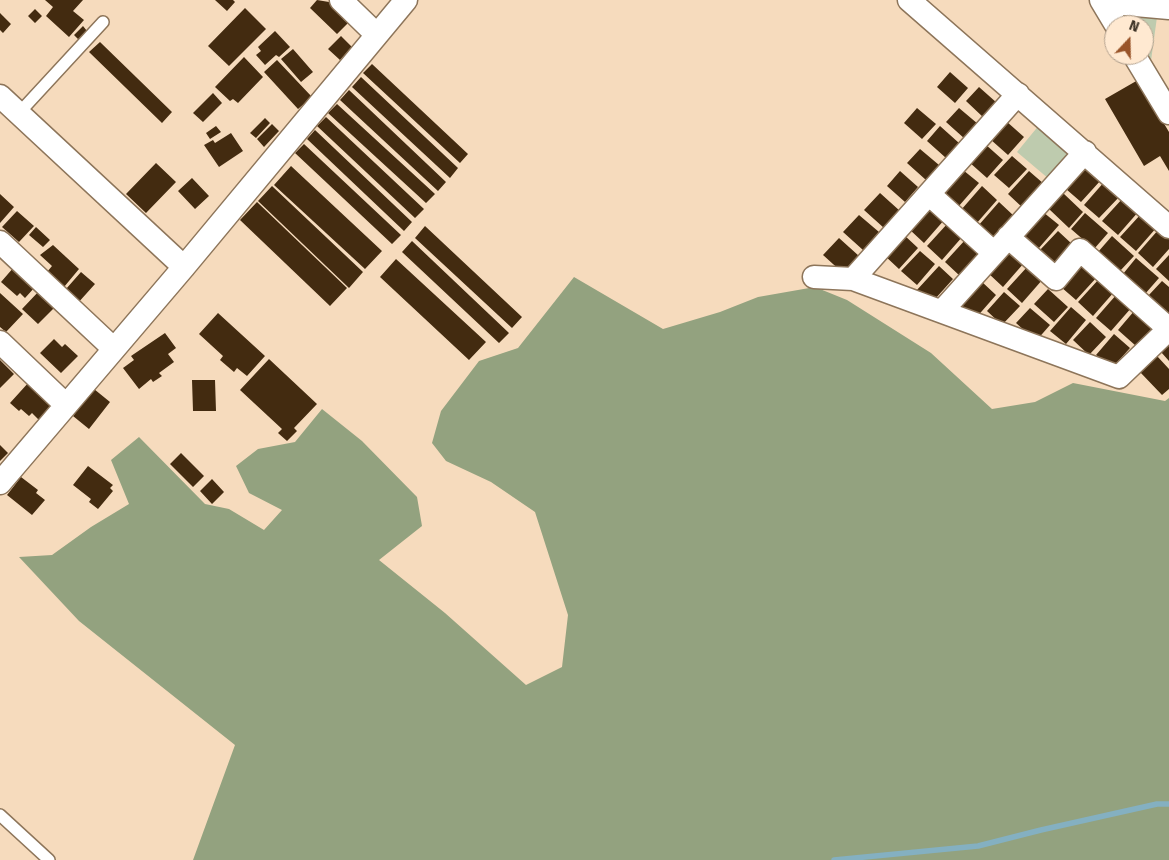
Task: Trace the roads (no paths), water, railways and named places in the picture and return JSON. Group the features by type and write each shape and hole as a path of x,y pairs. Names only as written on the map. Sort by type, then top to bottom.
{"street":[{"path":"341,0 376,34"},
{"path":"0,483 184,267 406,0"},
{"path":"909,0 1169,227"},
{"path":"1101,1 1169,8"},
{"path":"1101,1 1110,15"},
{"path":"1140,65 1169,113"},
{"path":"852,279 1018,94"},
{"path":"0,96 184,267"},
{"path":"942,311 1085,152"},
{"path":"814,277 852,279 1119,377 1169,329 1080,250 1056,279 1001,245 929,194"},
{"path":"4,254 114,349"},
{"path":"0,342 66,405"}],"lane":[{"path":"19,113 103,22"},
{"path":"0,815 49,860"}],"waterway":[{"path":"834,860 978,846 1157,804 1169,804"}]}
